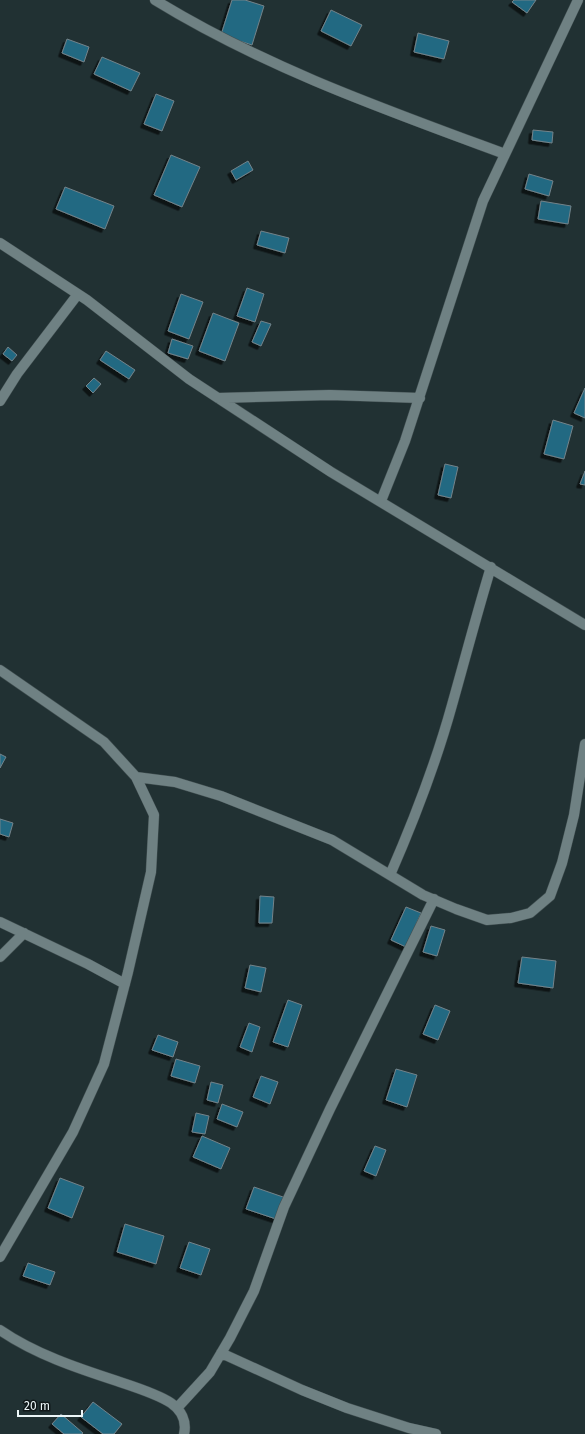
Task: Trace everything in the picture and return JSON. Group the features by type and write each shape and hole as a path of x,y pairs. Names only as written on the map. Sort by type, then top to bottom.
{"street":[{"path":"155,0 189,20 263,58 384,109 505,154"},
{"path":"381,501 420,398 483,201 578,0"},
{"path":"0,243 78,294 189,378 218,398 332,472 585,625"},
{"path":"0,401 17,374 78,294"},
{"path":"218,398 330,395 420,398"},
{"path":"390,875 408,835 452,707 468,640 491,567"},
{"path":"0,670 104,742 136,777 154,815 150,872 125,984 101,1071 73,1132 0,1257"},
{"path":"136,777 175,782 221,796 332,840 423,895 487,920 511,918 530,913 550,896 562,863 574,815 585,744"},
{"path":"177,1408 210,1372 222,1353 254,1291 284,1207 330,1109 434,899"},
{"path":"0,922 125,984"},
{"path":"0,957 24,933"},
{"path":"0,1330 61,1362 134,1387 170,1402 182,1413 185,1429 184,1434"},
{"path":"222,1353 302,1390 347,1408 409,1428 436,1434"}],"building":[{"path":"232,0 245,0 264,6 252,45 221,35"},
{"path":"514,0 536,0 527,13 512,2"},
{"path":"331,10 362,25 351,46 321,31"},
{"path":"418,33 449,41 444,59 414,52"},
{"path":"67,39 89,47 84,62 62,53"},
{"path":"102,57 140,73 131,91 94,74"},
{"path":"156,94 174,101 162,131 144,124"},
{"path":"533,130 553,132 552,143 532,140"},
{"path":"171,155 200,167 182,207 154,195"},
{"path":"248,161 253,170 236,180 231,171"},
{"path":"529,174 553,181 549,196 525,189"},
{"path":"65,187 114,206 105,229 56,209"},
{"path":"541,201 571,206 568,224 538,219"},
{"path":"261,231 289,238 285,253 257,245"},
{"path":"247,288 264,294 255,322 237,316"},
{"path":"181,294 203,302 189,339 168,331"},
{"path":"213,313 239,323 225,361 199,351"},
{"path":"261,321 271,324 261,346 252,342"},
{"path":"172,339 193,346 188,359 168,353"},
{"path":"8,347 17,355 12,361 3,354"},
{"path":"106,351 135,370 129,379 100,360"},
{"path":"94,378 101,384 93,393 86,386"},
{"path":"585,388 585,418 574,413"},
{"path":"553,420 573,426 564,459 544,454"},
{"path":"445,464 458,467 451,498 438,495"},
{"path":"585,471 585,485 580,484"},
{"path":"0,754 6,757 0,768"},
{"path":"0,819 13,823 9,837 0,834"},
{"path":"260,896 274,897 272,923 259,923"},
{"path":"406,907 421,913 406,947 391,940"},
{"path":"431,926 445,930 437,956 423,952"},
{"path":"522,957 556,961 553,988 518,983"},
{"path":"250,965 266,968 261,992 245,988"},
{"path":"288,1000 302,1005 288,1047 273,1042"},
{"path":"435,1005 450,1011 438,1040 423,1034"},
{"path":"249,1023 260,1027 252,1052 240,1047"},
{"path":"158,1035 178,1042 173,1057 152,1050"},
{"path":"176,1059 200,1066 195,1083 171,1076"},
{"path":"396,1069 417,1075 407,1107 386,1100"},
{"path":"261,1076 278,1082 270,1104 253,1097"},
{"path":"211,1082 223,1085 218,1103 207,1100"},
{"path":"222,1104 243,1112 237,1127 217,1119"},
{"path":"196,1113 209,1116 205,1134 192,1132"},
{"path":"202,1136 230,1148 221,1169 193,1157"},
{"path":"375,1146 386,1150 376,1176 364,1171"},
{"path":"60,1178 84,1187 72,1218 48,1208"},
{"path":"254,1187 286,1198 279,1220 246,1209"},
{"path":"125,1224 164,1236 156,1264 117,1252"},
{"path":"189,1242 210,1249 201,1275 180,1268"},
{"path":"28,1263 55,1272 50,1285 23,1276"},
{"path":"93,1402 122,1424 114,1434 103,1434 81,1417"},
{"path":"61,1414 83,1433 64,1434 52,1424"}]}
